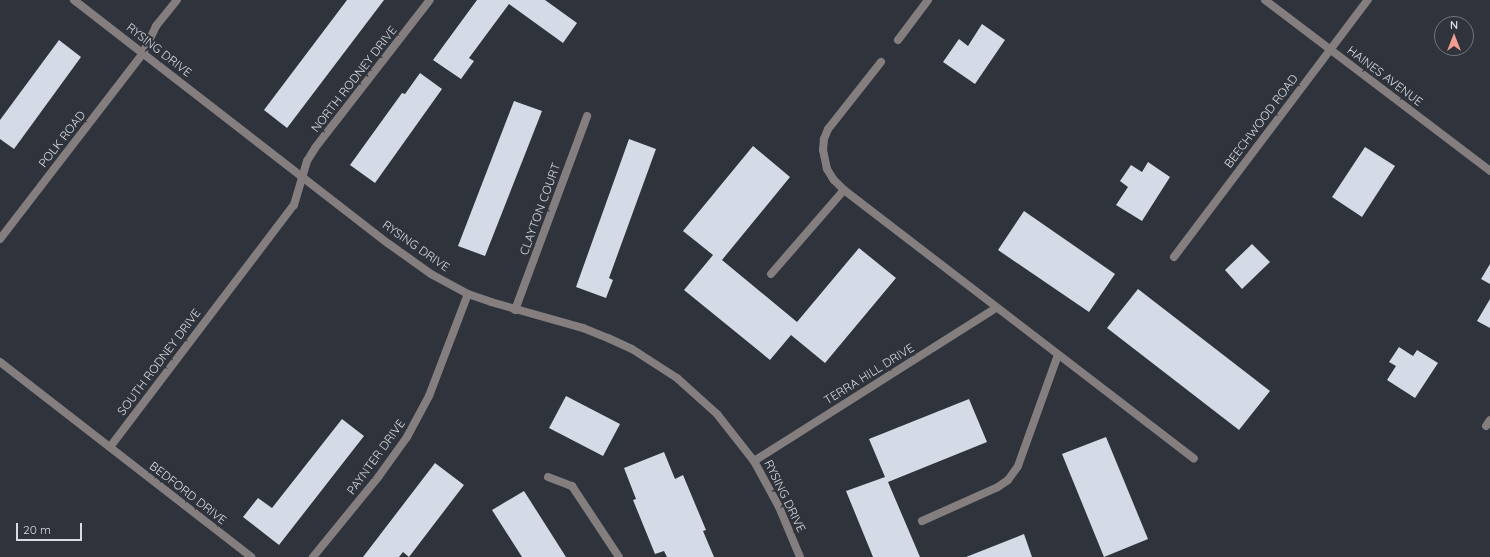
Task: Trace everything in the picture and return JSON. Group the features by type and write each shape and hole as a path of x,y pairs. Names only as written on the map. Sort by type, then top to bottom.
{"street":[{"name":"RYSING DRIVE","path":"74,0 431,274 468,294 515,310 583,328 626,346 678,378 700,396 729,428 754,461 779,507 800,557"},
{"path":"143,53 156,26 176,0"},
{"name":"NORTH RODNEY DRIVE","path":"303,177 308,161 315,148 430,0"},
{"path":"898,40 928,0"},
{"name":"HAINES AVENUE","path":"1265,0 1490,172"},
{"name":"BEECHWOOD ROAD","path":"1174,257 1368,0"},
{"name":"POLK ROAD","path":"0,239 143,53"},
{"path":"881,62 828,129 824,139 823,150 827,169 844,190 1194,459"},
{"name":"CLAYTON COURT","path":"515,310 587,116"},
{"name":"SOUTH RODNEY DRIVE","path":"110,447 294,204 303,177"},
{"path":"771,274 844,190"},
{"name":"PAYNTER DRIVE","path":"313,557 379,476 407,437 429,396 468,294"},
{"name":"TERRA HILL DRIVE","path":"754,461 996,308"},
{"path":"922,521 998,487 1008,480 1018,466 1058,355"},
{"path":"0,362 110,447"},
{"name":"BEDFORD DRIVE","path":"110,447 251,557"},
{"path":"548,477 572,486 619,557"}],"building":[{"path":"347,0 384,0 287,128 264,110"},
{"path":"477,0 545,0 577,23 563,43 509,4 469,58 474,61 461,79 433,60"},
{"path":"982,24 1005,40 975,84 943,62 959,39 968,46"},
{"path":"59,40 81,57 14,149 0,139 0,120"},
{"path":"420,73 442,89 375,183 350,165 402,93 405,94"},
{"path":"514,101 542,111 485,256 458,246"},
{"path":"629,139 656,149 609,278 613,280 606,298 576,287"},
{"path":"753,146 790,177 722,260 797,322 859,248 896,278 825,363 791,335 770,360 684,290 713,255 683,231"},
{"path":"1365,147 1395,166 1362,217 1332,197"},
{"path":"1148,162 1170,177 1142,221 1116,205 1128,187 1120,181 1131,165 1142,172"},
{"path":"1024,211 1115,274 1089,312 998,250"},
{"path":"1252,244 1270,262 1242,289 1225,270"},
{"path":"1490,264 1490,284 1481,279"},
{"path":"1138,289 1270,391 1239,430 1107,328"},
{"path":"1490,299 1490,328 1477,321"},
{"path":"1399,347 1413,356 1417,350 1438,363 1415,398 1387,380 1396,366 1389,362"},
{"path":"566,396 620,424 603,456 549,428"},
{"path":"969,399 987,442 888,482 920,557 873,557 846,491 885,477 869,439"},
{"path":"342,419 364,436 279,545 243,517 258,498 272,508"},
{"path":"1106,437 1148,539 1104,557 1062,454"},
{"path":"664,452 675,479 683,475 706,530 703,531 714,557 667,557 664,551 655,554 633,500 636,499 624,468"},
{"path":"435,463 464,485 409,557 403,552 399,557 363,557"},
{"path":"524,491 566,557 522,557 492,510"},
{"path":"1024,534 1032,557 966,557"}]}
